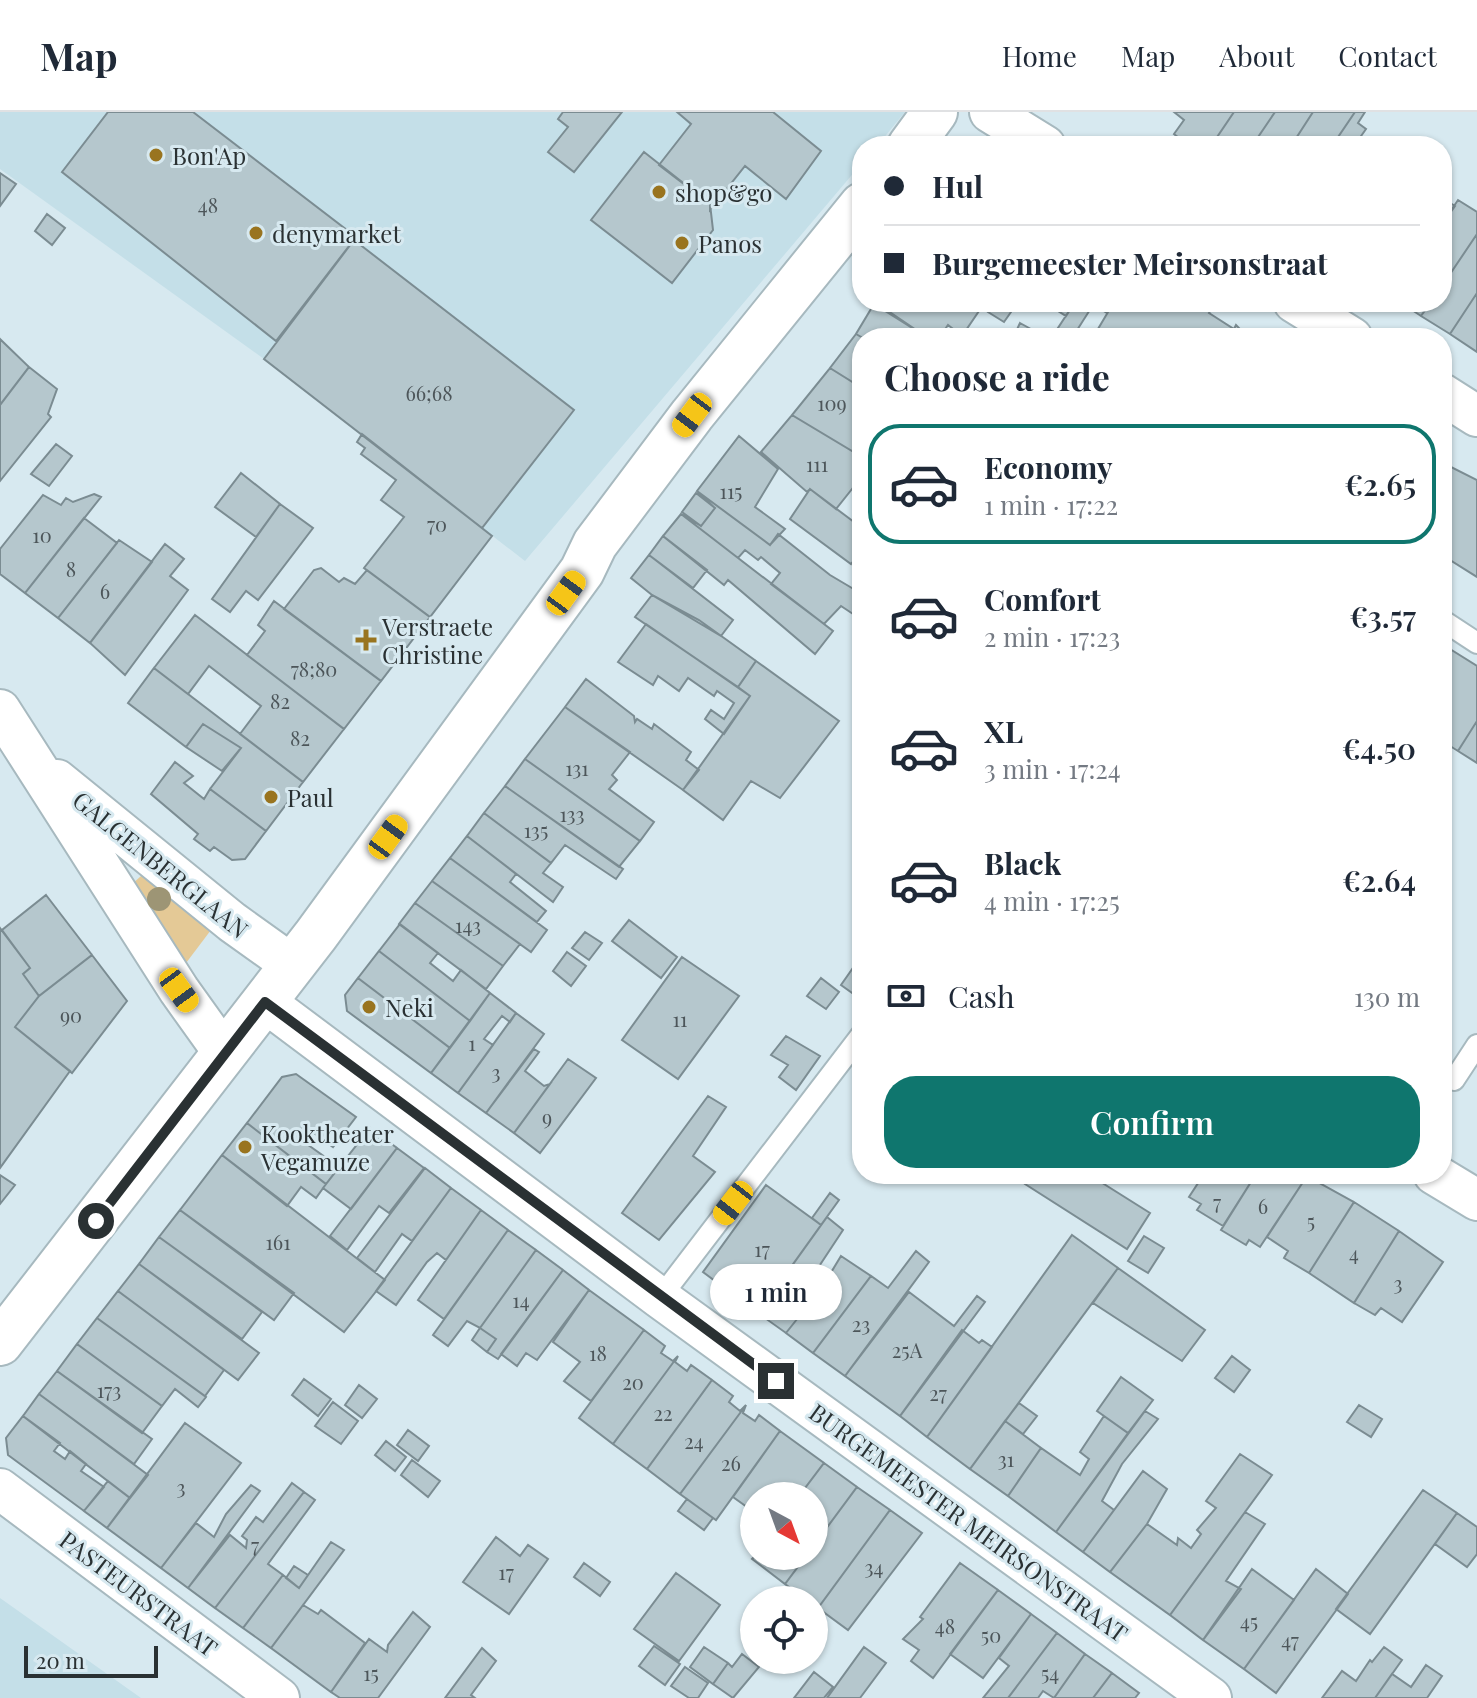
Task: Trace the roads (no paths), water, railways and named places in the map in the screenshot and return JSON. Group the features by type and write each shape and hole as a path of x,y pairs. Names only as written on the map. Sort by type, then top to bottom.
{"main road":[{"path":"917,136 935,112"},
{"path":"0,1343 265,1002 566,593 604,532 692,415 852,217"}],"street":[{"path":"990,112 1029,136"},
{"path":"1307,312 1327,328"},
{"path":"1452,400 1477,416"},
{"name":"GALGENBERGLAAN","path":"0,710 179,990 224,1053"},
{"name":"GALGENBERGLAAN","path":"32,760 232,922 292,965"},
{"name":"BURGEMEESTER MEIRSONSTRAAT","path":"265,1002 660,1298 1211,1698"},
{"path":"1451,1184 1477,1200"},
{"name":"PASTEURSTRAAT","path":"0,1489 279,1698"}],"lane":[{"path":"1452,627 1477,643"},
{"path":"1452,1079 1454,1080 1477,1045"},
{"path":"660,1298 852,1047"}],"place":[{"name":"Bon'Ap","path":"156,155"},
{"name":"shop&go","path":"659,192"},
{"name":"denymarket","path":"256,233"},
{"name":"Panos","path":"682,243"},
{"name":"Verstraete Christine","path":"366,640"},
{"name":"Paul","path":"271,797"},
{"name":"Neki","path":"369,1007"},
{"name":"Kooktheater Vegamuze","path":"245,1147"}]}
